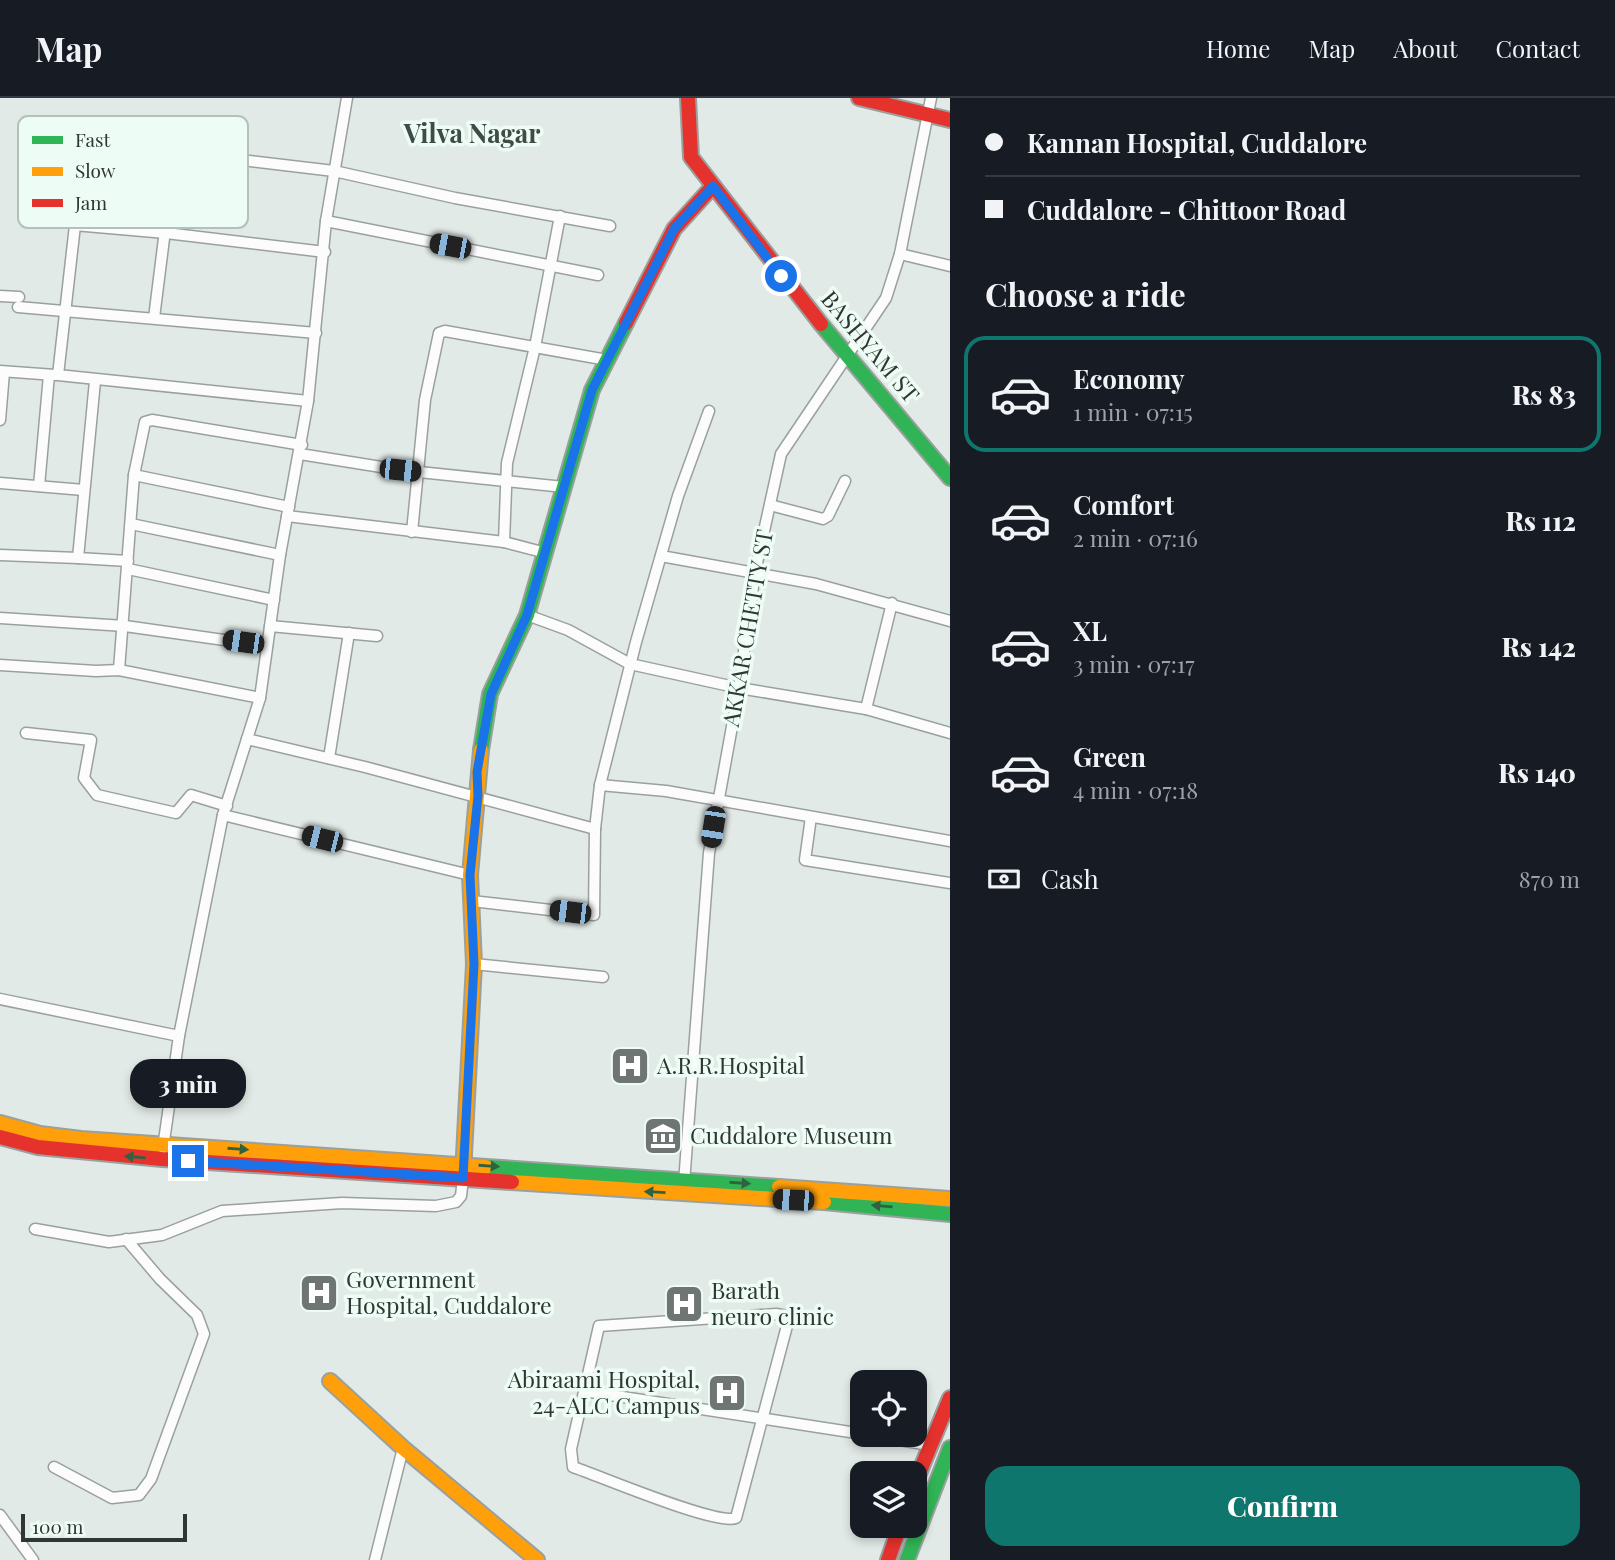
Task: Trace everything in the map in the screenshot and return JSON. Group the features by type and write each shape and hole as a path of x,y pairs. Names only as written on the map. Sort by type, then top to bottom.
{"main road":[{"name":"BASHYAM ST","path":"688,98 691,157 781,276 950,478"},
{"path":"859,98 928,113 950,121"},
{"path":"463,1171 474,964 470,875 478,796 477,772 491,694 527,615 592,390 674,229 713,186"},
{"path":"0,1123 40,1134 463,1171 684,1186 950,1199"},
{"path":"0,1137 38,1147 162,1159 463,1171"},
{"path":"684,1186 950,1214"},
{"path":"330,1381 403,1448 537,1560"},
{"path":"923,1461 950,1398"},
{"path":"907,1560 949,1451 929,1445"},
{"path":"887,1560 895,1538"}],"street":[{"path":"162,1159 179,1036 225,811 260,698 288,512 309,401 326,221 347,98"},
{"name":"AKKAR CHETTY ST","path":"684,1186 709,853 739,688 755,572 769,505 781,454 886,299 900,254 931,98"},
{"path":"248,161 334,172 455,198 610,226"},
{"path":"504,542 507,463 535,347 560,216"},
{"path":"326,221 598,275"},
{"path":"38,486 65,310 74,228"},
{"path":"108,228 325,252"},
{"path":"154,318 166,228"},
{"path":"900,254 950,265"},
{"path":"0,296 65,310 316,333"},
{"path":"412,532 425,400 439,333 445,331 607,360"},
{"path":"0,420 2,371 309,401"},
{"path":"78,558 95,381"},
{"path":"472,901 594,915 595,829 600,785 630,664 661,556 709,411"},
{"path":"119,670 125,626 134,475 141,430 145,422 152,420 420,472 564,487"},
{"path":"134,475 288,512 412,532 504,542 545,553"},
{"path":"769,505 823,519 828,516 845,481"},
{"path":"0,483 84,490"},
{"path":"131,524 281,555"},
{"path":"0,555 78,558 128,565 274,600"},
{"path":"661,556 755,572 892,603 950,621"},
{"path":"866,709 892,603"},
{"path":"527,615 568,630 630,664 739,688 866,709 950,733"},
{"path":"0,618 125,626 267,646"},
{"path":"270,626 377,636"},
{"path":"329,758 349,633"},
{"path":"0,665 119,670 260,698"},
{"path":"26,733 91,740 83,778 97,795 176,813 191,795 225,811 470,875"},
{"path":"247,739 478,796 595,829"},
{"path":"600,785 666,791 950,841"},
{"path":"811,817 806,860 950,883"},
{"path":"474,964 603,977"},
{"path":"0,999 179,1036"},
{"path":"35,1229 109,1242 162,1235 222,1211 341,1203 436,1206 456,1202 461,1196 463,1171"},
{"path":"54,1467 112,1498 139,1495 151,1479 204,1334 197,1315 160,1279 126,1239"},
{"path":"776,1314 788,1316 764,1417 736,1518 729,1521 573,1467 571,1449 600,1326 776,1314"},
{"path":"584,1391 850,1432"},
{"path":"374,1560 403,1448"},
{"path":"0,1515 33,1560"}],"traffic: fast":[{"path":"481,750 490,694 527,615 592,390 626,323"},
{"path":"821,324 950,478"},
{"path":"486,1167 779,1187"},
{"path":"824,1202 950,1214"},
{"path":"907,1560 950,1448"}],"traffic: slow":[{"path":"463,1174 474,964 470,875 481,750"},
{"path":"0,1123 40,1134 81,1139 486,1167"},
{"path":"512,1182 824,1202"},
{"path":"779,1187 950,1199"},
{"path":"330,1381 403,1448 537,1560"}],"traffic: jam":[{"path":"688,98 691,157 821,324"},
{"path":"859,98 950,120"},
{"path":"626,323 674,229 713,186"},
{"path":"0,1137 38,1147 162,1159 512,1182"},
{"path":"924,1461 950,1398"},
{"path":"888,1560 896,1538"}],"place":[{"name":"A.R.R.Hospital","path":"630,1066"},
{"name":"Cuddalore Museum","path":"663,1136"},
{"name":"Government Hospital, Cuddalore","path":"319,1293"},
{"name":"Barath neuro clinic","path":"684,1304"},
{"name":"Abiraami Hospital, 24-ALC Campus","path":"727,1393"}],"district":[{"name":"Vilva Nagar","path":"472,134"}],"route":[{"path":"188,1161 463,1178 474,964 470,875 478,796 477,772 491,694 527,615 592,390 674,229 713,186 781,276"}]}
